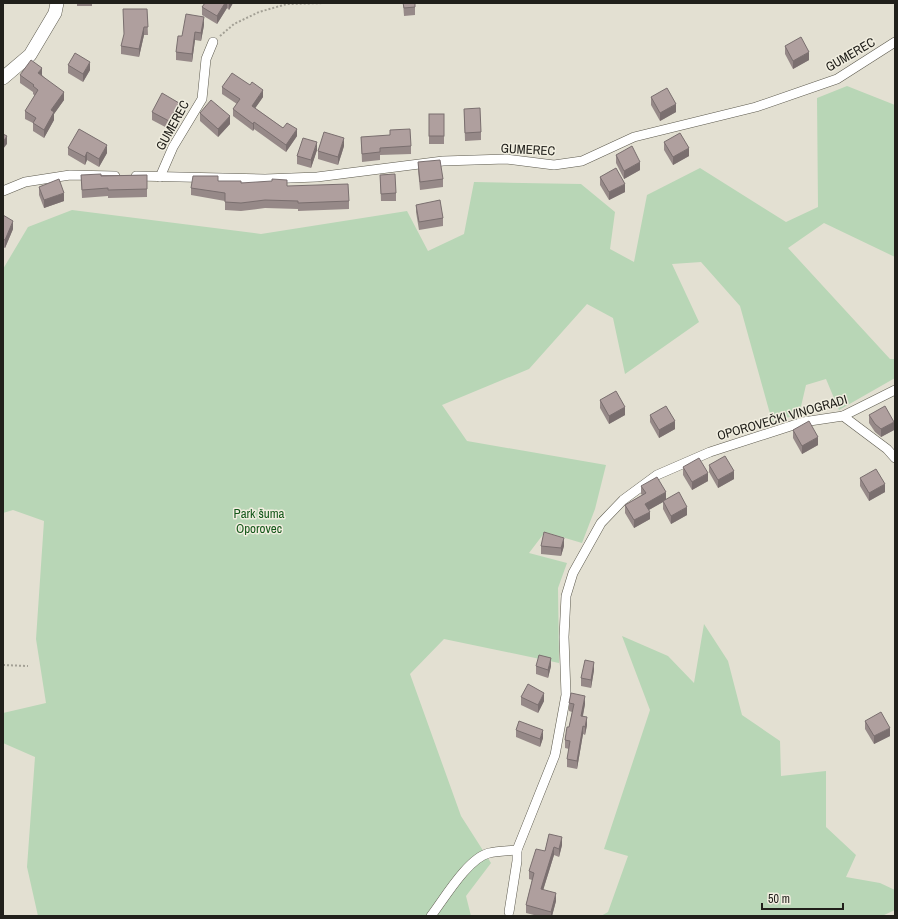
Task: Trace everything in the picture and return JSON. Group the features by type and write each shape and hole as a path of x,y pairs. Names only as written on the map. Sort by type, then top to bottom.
{"street":[{"path":"3,78 30,55 55,13 57,3"},
{"name":"GUMEREC","path":"160,177 173,147 202,98 206,59 213,42"},
{"name":"GUMEREC","path":"3,191 25,182 70,175 265,179 317,177 443,161 506,159 554,165 582,161 634,137 756,107 837,79 895,42"},
{"name":"OPOROVEČKI VINOGRADI","path":"509,912 517,850 555,755 566,695 564,637 566,596 573,573 601,523 623,500 663,472 710,452 803,422 843,416 895,390"},
{"path":"843,416 887,449 895,458"},
{"path":"431,916 460,876 474,862 488,853 517,850"}],"path":[{"path":"213,42 234,24 259,12 287,4 326,3"},
{"path":"3,665 28,666"}],"green space":[{"name":"Park šuma Oporovec","path":"847,86 895,105 895,257 824,223 788,248 890,359 895,359 895,378 839,410 826,379 806,385 799,415 772,421 740,306 701,262 672,264 699,322 625,374 613,318 587,304 529,369 442,405 467,441 606,465 595,509 582,543 545,532 529,553 567,563 558,588 559,663 444,639 410,674 461,816 491,863 466,896 471,916 38,916 27,867 35,757 3,743 3,713 46,703 36,639 44,521 13,510 3,513 3,269 28,227 72,210 261,234 407,211 428,251 464,234 474,182 581,184 615,212 610,249 634,262 647,195 700,168 786,222 818,207 817,98"},
{"path":"704,624 728,661 742,715 780,741 781,776 826,771 826,827 856,855 846,877 880,883 895,890 895,910 882,916 601,916 608,912 628,856 604,849 650,710 622,636 668,656 694,683"}],"building":[{"path":"205,3 225,3 217,16 202,7"},
{"path":"403,3 415,3 415,7 404,8"},
{"path":"123,9 147,9 148,27 144,27 139,49 121,46 124,34"},
{"path":"186,14 204,17 201,33 195,32 192,54 176,52 178,36 182,36"},
{"path":"801,37 809,52 793,61 785,46"},
{"path":"75,53 90,62 83,74 68,65"},
{"path":"31,60 42,68 38,73 64,92 51,110 54,112 44,130 33,123 36,118 25,111 38,90 33,86 34,85 20,75"},
{"path":"232,73 250,85 252,82 263,90 252,106 283,128 287,123 297,129 286,145 233,109 240,99 222,87"},
{"path":"667,88 676,104 660,113 651,97"},
{"path":"162,93 179,103 169,121 152,112"},
{"path":"211,100 230,116 218,129 200,113"},
{"path":"480,108 481,132 465,133 464,109"},
{"path":"429,114 444,114 444,136 429,136"},
{"path":"79,129 107,145 99,159 87,152 85,157 68,148"},
{"path":"410,129 411,146 380,148 380,152 362,154 361,137 390,135 390,130"},
{"path":"324,132 344,138 338,157 318,151"},
{"path":"680,133 689,148 673,157 664,142"},
{"path":"3,134 7,136 3,142"},
{"path":"303,138 317,142 311,160 297,156"},
{"path":"632,146 640,162 624,171 616,155"},
{"path":"440,160 443,179 420,182 418,162"},
{"path":"616,168 625,184 609,192 600,177"},
{"path":"101,174 101,176 147,175 147,189 108,190 108,188 82,190 81,175"},
{"path":"395,174 396,193 381,194 380,175"},
{"path":"193,176 218,176 218,181 241,181 241,183 272,181 272,179 287,180 287,186 348,184 349,201 298,203 298,201 265,200 241,203 225,202 225,193 191,188"},
{"path":"59,179 64,193 44,200 39,187"},
{"path":"440,200 443,218 419,222 416,205"},
{"path":"3,215 13,221 5,240 3,239"},
{"path":"616,391 625,407 609,416 600,400"},
{"path":"666,406 675,421 659,430 650,415"},
{"path":"885,406 894,422 881,429 875,424 869,415"},
{"path":"809,421 818,437 802,446 793,430"},
{"path":"725,456 734,471 718,480 709,465"},
{"path":"699,458 708,473 692,482 683,467"},
{"path":"876,469 885,484 869,493 860,478"},
{"path":"657,477 666,492 645,504 650,512 634,520 625,505 646,493 641,486"},
{"path":"679,492 687,507 671,516 663,501"},
{"path":"544,532 564,538 561,548 541,546"},
{"path":"539,655 551,658 548,670 536,666"},
{"path":"585,660 594,662 591,680 581,678"},
{"path":"528,684 544,693 538,705 521,697"},
{"path":"571,693 585,696 581,716 587,717 585,727 583,726 577,761 567,759 570,741 565,740 567,727 569,727 574,704 569,703"},
{"path":"881,712 890,728 874,736 865,721"},
{"path":"519,721 543,730 540,739 516,730"},
{"path":"549,834 562,837 559,849 554,847 541,889 556,893 551,912 526,905 534,873 529,871 536,849 545,851"}]}
